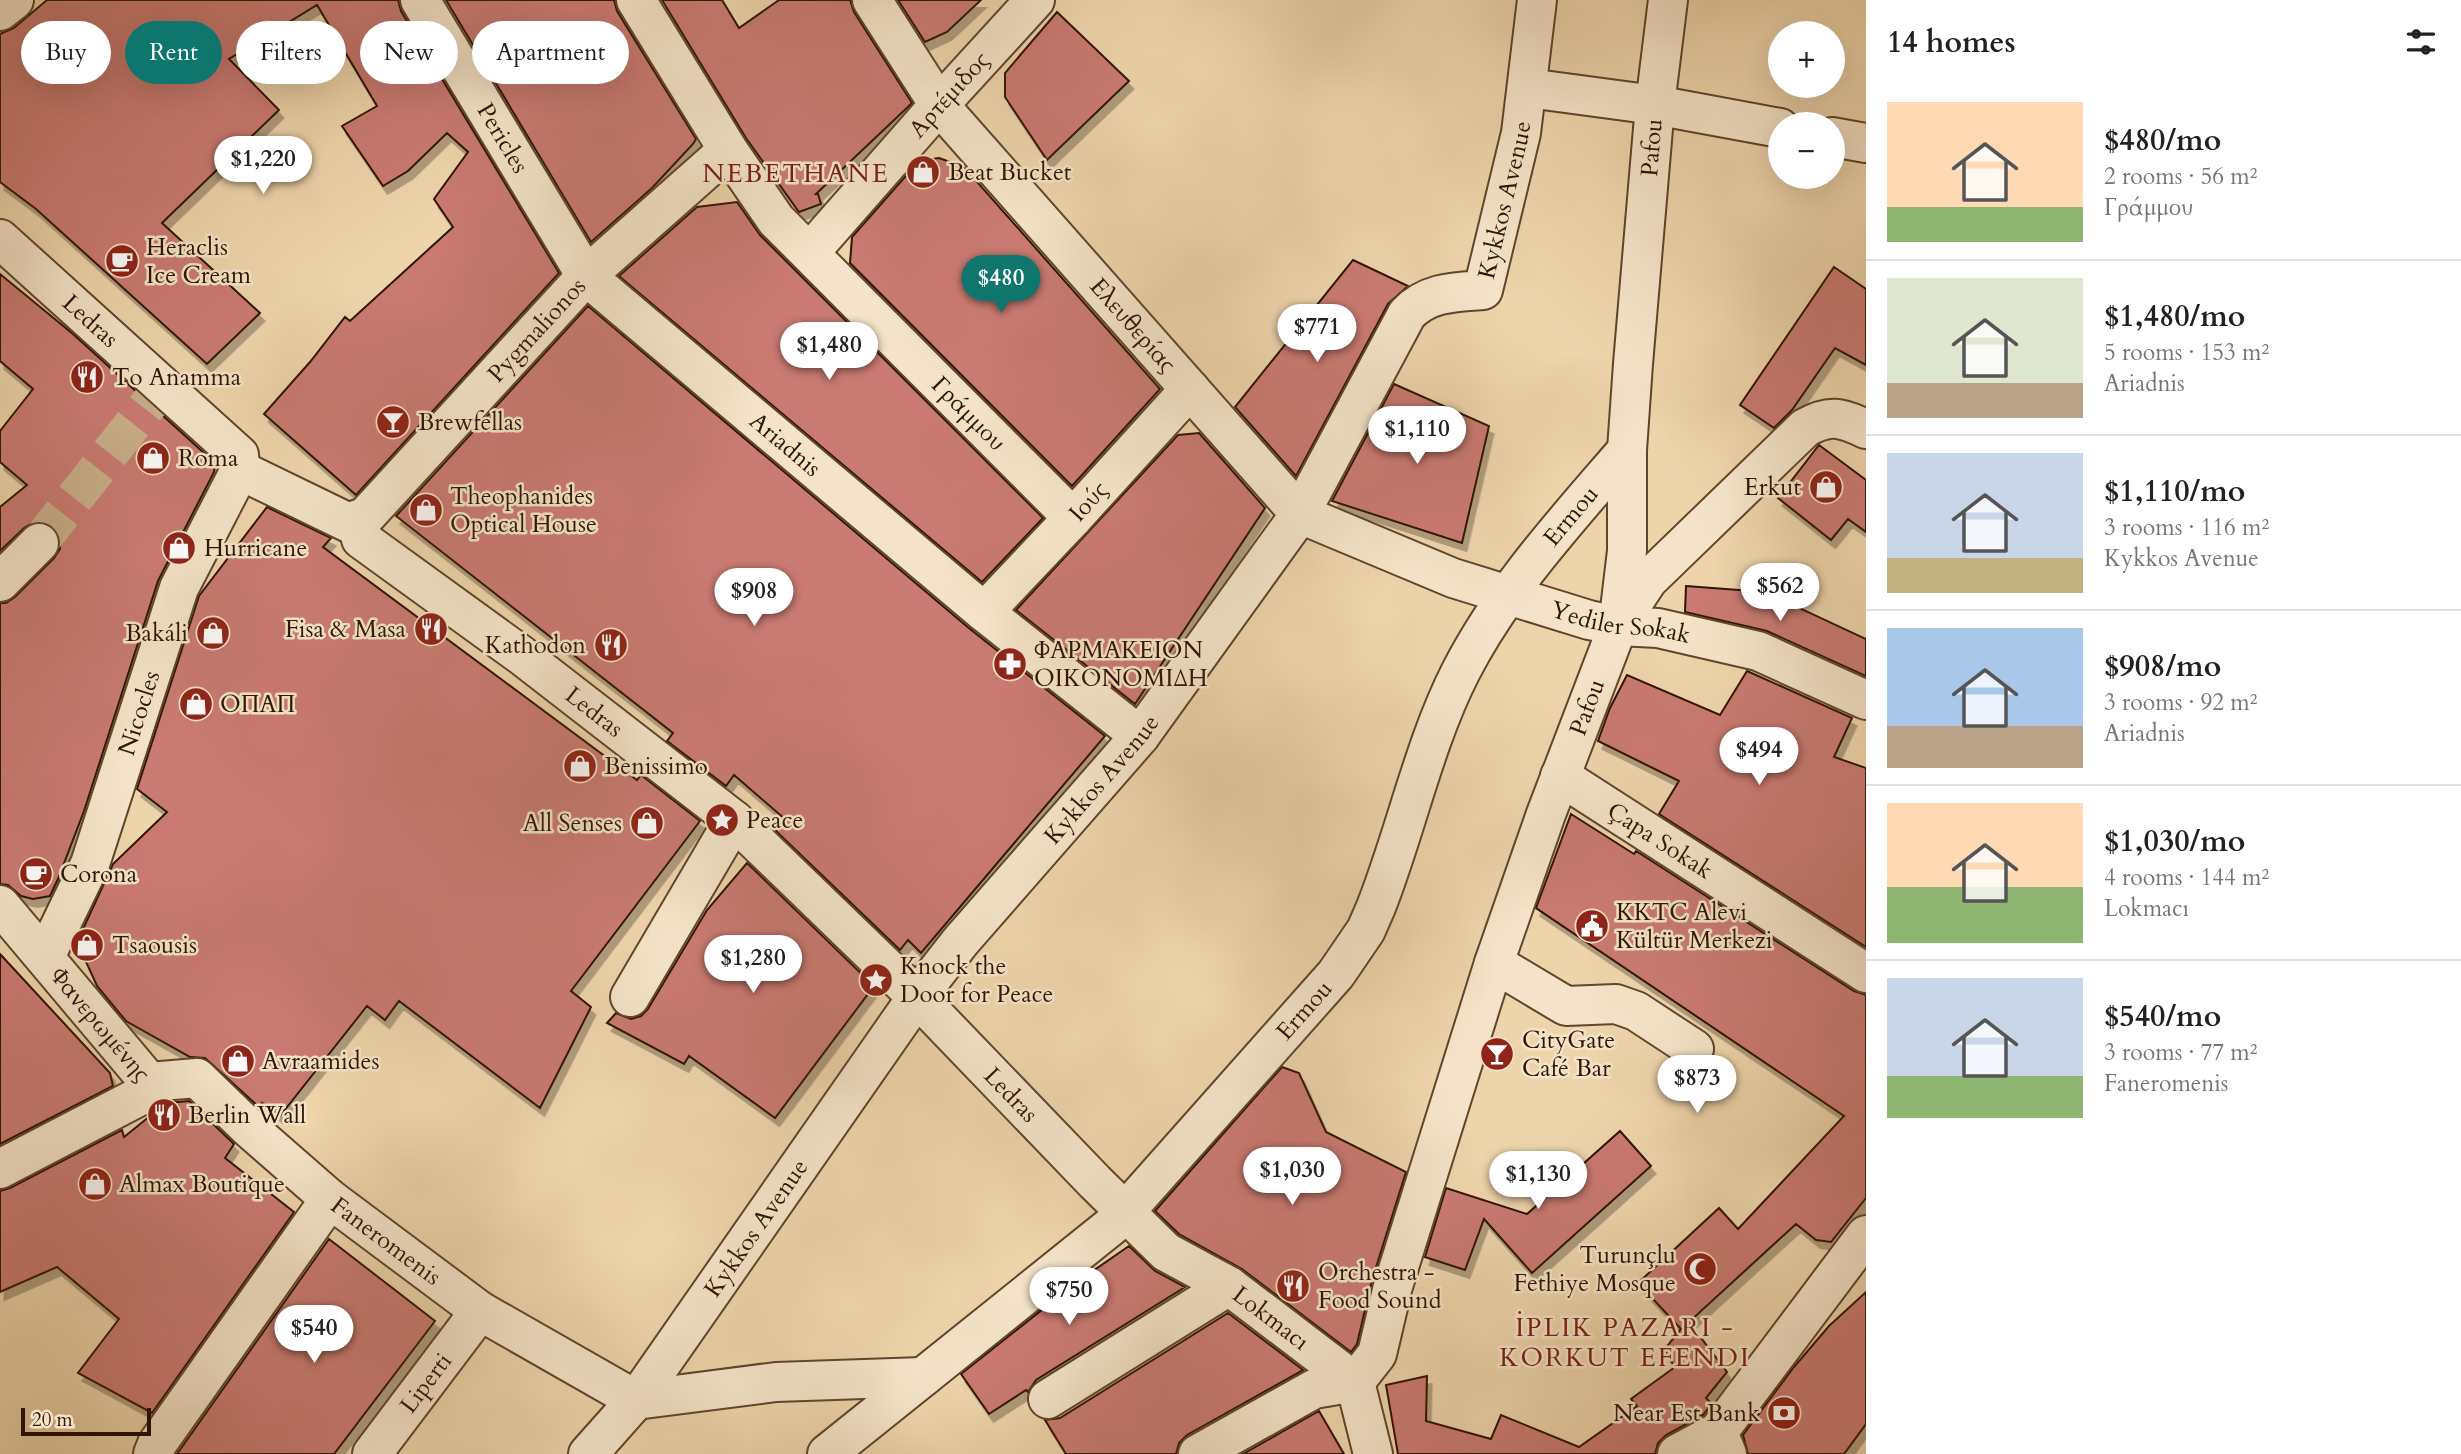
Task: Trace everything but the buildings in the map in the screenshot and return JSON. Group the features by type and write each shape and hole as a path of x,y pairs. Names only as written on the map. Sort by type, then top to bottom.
{"street":[{"path":"0,11 14,0"},
{"name":"Pericles","path":"420,0 586,276"},
{"name":"Γράμμου","path":"636,0 728,150 776,220 1073,518"},
{"name":"Ελευθερίας","path":"872,0 939,104 1300,514"},
{"name":"Αρτέμιδος","path":"810,252 939,104 1035,0"},
{"path":"1537,0 1528,88 1655,105 1768,126"},
{"name":"Pafou","path":"1355,1382 1377,1354 1392,1286 1494,963 1560,776 1618,626 1627,551 1627,450 1655,105 1668,0"},
{"name":"Kykkos Avenue","path":"588,1454 636,1400 917,997 960,942 1140,736 1300,514 1407,314 1416,304 1441,293 1483,290 1521,133 1528,88"},
{"path":"1845,140 1866,144"},
{"name":"Pygmalionos","path":"356,520 366,516 586,276 728,150"},
{"name":"Ledras","path":"0,239 157,392 239,456 240,470"},
{"name":"Ariadnis","path":"586,276 984,612 1140,736"},
{"name":"Ιούς","path":"984,612 1190,389"},
{"path":"1618,626 1648,580 1805,428 1820,420 1839,418 1866,429"},
{"name":"Ermou","path":"827,1454 1126,1212 1336,974 1366,930 1387,880 1444,708 1461,670 1508,594 1627,450"},
{"path":"240,470 349,523 356,520"},
{"name":"Nicocles","path":"45,957 90,864 179,588 240,470"},
{"name":"Yediler Sokak","path":"1300,514 1453,579 1589,620 1618,626 1658,628 1758,651 1866,701"},
{"name":"Ledras","path":"356,520 361,538 521,655 734,820 917,997 1126,1212"},
{"path":"0,582 39,543"},
{"name":"Çapa Sokak","path":"1560,776 1866,973"},
{"path":"629,997 734,820"},
{"name":"Φανερωμένης","path":"0,905 149,1082 197,1078 251,1130 330,1199"},
{"path":"1494,963 1566,1006 1616,1003 1636,1011 1694,1049"},
{"path":"0,1169 142,1095 148,1089 149,1082"},
{"name":"Faneromenis","path":"153,1454 157,1444 330,1199 480,1311 636,1400"},
{"name":"Lokmacı","path":"1126,1212 1166,1252 1228,1286 1355,1382"},
{"path":"1677,1454 1723,1443 1866,1235"},
{"path":"1048,1399 1228,1286"},
{"name":"Liperti","path":"372,1454 480,1311"},
{"path":"636,1400 776,1382 923,1377"},
{"path":"1198,1454 1314,1389 1355,1382 1373,1454"}],"tunnel":[{"path":"39,543 152,400"}],"place":[{"name":"Beat Bucket","path":"923,172"},
{"name":"Heraclis Ice Cream","path":"122,261"},
{"name":"To Anamma","path":"87,377"},
{"name":"Brewfellas","path":"393,422"},
{"name":"Roma","path":"153,458"},
{"name":"Erkut","path":"1826,487"},
{"name":"Theophanides Optical House","path":"426,510"},
{"name":"Hurricane","path":"179,548"},
{"name":"Fisa & Masa","path":"431,629"},
{"name":"Bakáli","path":"213,633"},
{"name":"Kathodon","path":"611,645"},
{"name":"ΦΑΡΜΑΚΕΙΟΝ ΟΙΚΟΝΟΜΙΔΗ","path":"1010,664"},
{"name":"ΟΠΑΠ","path":"196,704"},
{"name":"Benissimo","path":"580,766"},
{"name":"Peace","path":"722,820"},
{"name":"All Senses","path":"647,823"},
{"name":"Corona","path":"36,874"},
{"name":"KKTC Alevi Kültür Merkezi","path":"1592,926"},
{"name":"Tsaousis","path":"87,945"},
{"name":"Knock the Door for Peace","path":"876,980"},
{"name":"CityGate Café Bar","path":"1497,1054"},
{"name":"Avraamides","path":"238,1061"},
{"name":"Berlin Wall","path":"164,1115"},
{"name":"Almax Boutique","path":"95,1184"},
{"name":"Turunçlu Fethiye Mosque","path":"1700,1269"},
{"name":"Orchestra - Food Sound","path":"1293,1286"},
{"name":"Near Est Bank","path":"1784,1413"}],"district":[{"name":"NEBETHANE","path":"796,173"},
{"name":"İPLIK PAZARI - KORKUT EFENDI","path":"1625,1342"}]}
